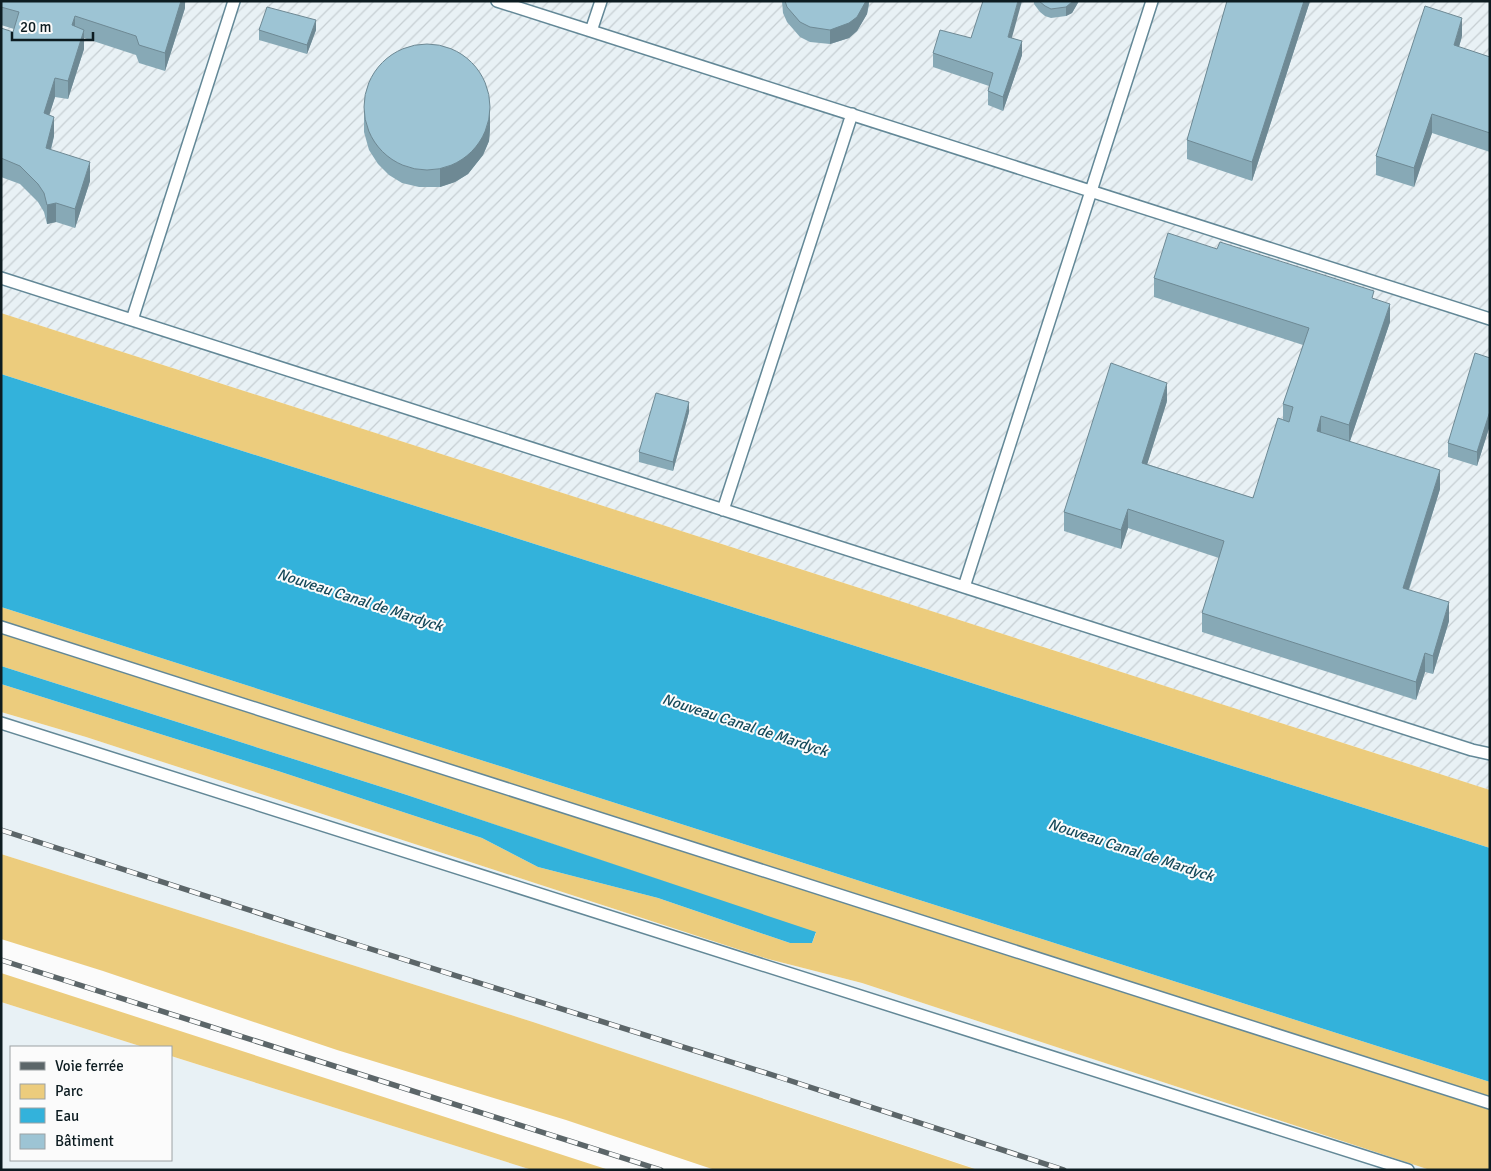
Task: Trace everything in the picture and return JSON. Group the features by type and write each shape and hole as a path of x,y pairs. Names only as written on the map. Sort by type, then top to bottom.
{"lane":[{"path":"132,320 234,1"},
{"path":"497,1 1490,319"},
{"path":"591,31 600,1"},
{"path":"964,587 1152,1"},
{"path":"724,510 852,114"},
{"path":"1,278 1462,747 1490,754"},
{"path":"1,627 1490,1103"},
{"path":"1,724 1408,1170"}],"shaded area":[{"path":"1,1 1490,1 1490,790 1,313"},
{"path":"1,712 86,737 768,959 862,983 1430,1170 978,1170 533,1022 1,854"},
{"path":"1,1002 140,1046 10,1046 10,1161 172,1161 172,1056 532,1170 1,1170"}],"green space":[{"path":"1,313 1490,790 1490,848 1,374"},
{"path":"1,607 1490,1082 1490,1170 1430,1170 862,983 768,959 86,737 1,712 1,684 281,772 482,838 538,867 658,898 790,943 812,943 816,933 407,795 1,666"},
{"path":"1,854 533,1022 978,1170 715,1170 566,1120 337,1050 103,971 1,939"},
{"path":"1,973 609,1170 532,1170 172,1056 172,1046 140,1046 1,1002"}],"water":[{"name":"Nouveau Canal de Mardyck","path":"1,374 1490,848 1490,1082 1,607"},
{"path":"1,666 407,795 816,932 812,943 790,943 658,898 538,867 482,838 281,772 1,684"}],"building":[{"path":"1,1 181,1 165,53 139,45 136,36 75,16 72,25 84,30 68,81 55,78 44,113 54,117 46,148 90,162 75,209 56,203 47,205 44,193 38,184 20,166 1,158 1,28 13,32 19,12 1,7"},
{"path":"785,1 866,1 857,17 849,23 830,30 810,27 800,22 787,7"},
{"path":"983,1 1018,1 1008,37 1022,41 1003,97 988,91 993,73 933,53 940,30 971,38"},
{"path":"1039,1 1073,1 1066,7 1051,9"},
{"path":"1227,1 1304,1 1252,162 1187,140"},
{"path":"1425,6 1462,18 1454,45 1490,57 1490,133 1432,114 1414,168 1376,156"},
{"path":"267,7 316,20 307,45 259,30"},
{"path":"427,44 451,49 471,63 485,83 490,107 485,131 471,151 451,165 427,170 403,165 383,151 369,131 364,107 369,83 383,63 403,49"},
{"path":"1168,233 1217,249 1220,242 1374,291 1372,298 1390,304 1349,425 1321,416 1317,431 1440,470 1403,588 1449,602 1433,656 1425,653 1416,682 1202,613 1224,541 1128,509 1121,530 1064,512 1111,363 1167,383 1142,463 1253,498 1278,418 1289,422 1293,407 1283,404 1309,328 1154,278"},
{"path":"1475,353 1490,358 1490,411 1477,452 1448,443"},
{"path":"656,393 689,402 673,462 639,452"}],"railway":[{"path":"1,830 358,945 782,1078 1064,1170"},
{"path":"1,960 661,1170"}]}
